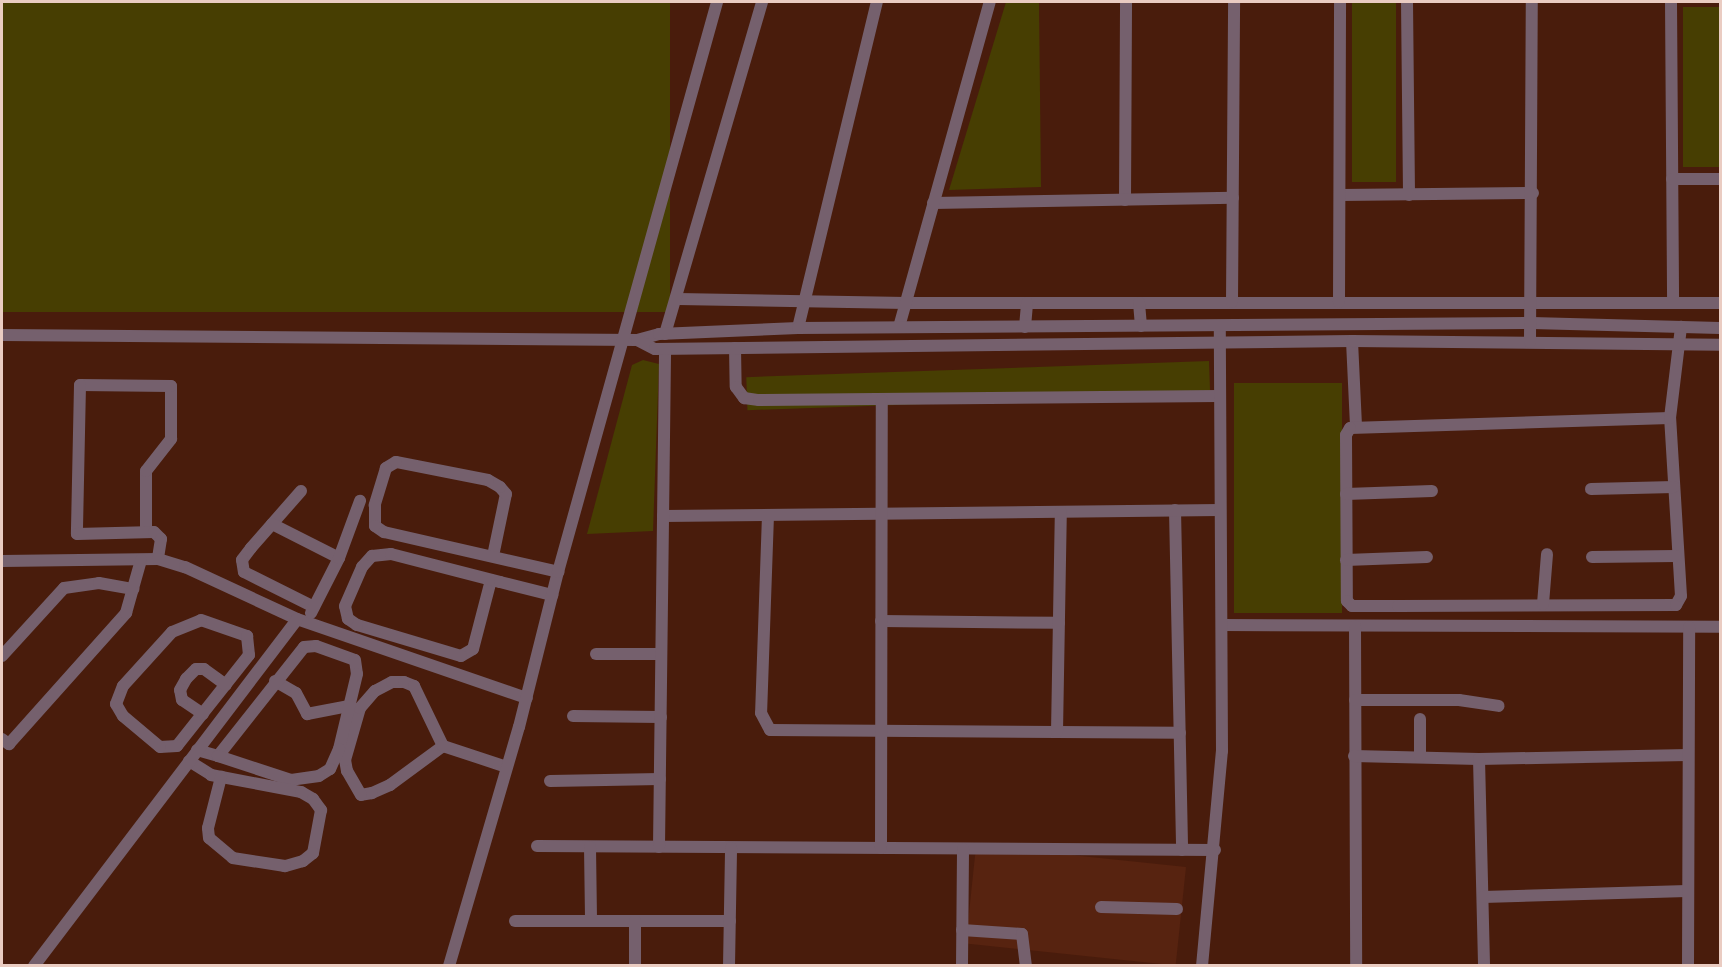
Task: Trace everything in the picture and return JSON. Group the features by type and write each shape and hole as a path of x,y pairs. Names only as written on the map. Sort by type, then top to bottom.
{"street":[{"path":"449,966 527,698 558,572 717,2"},
{"path":"665,334 678,299 762,2"},
{"path":"798,328 802,302 877,2"},
{"path":"898,327 990,2"},
{"path":"1125,200 1126,2"},
{"path":"1232,302 1234,2"},
{"path":"1338,302 1341,195 1340,2"},
{"path":"1407,2 1409,195"},
{"path":"1530,342 1533,193 1532,2"},
{"path":"1671,2 1673,303"},
{"path":"1672,179 1720,179"},
{"path":"1341,195 1533,193"},
{"path":"933,203 1233,198"},
{"path":"678,299 906,303 1720,303"},
{"path":"1025,327 1028,303"},
{"path":"1138,303 1141,326"},
{"path":"2,335 637,340 665,334 798,328 1532,322 1720,328"},
{"path":"1202,966 1215,850 1222,751 1220,326"},
{"path":"1670,417 1356,426 1346,433 1346,598 1352,606 1676,605 1681,596 1676,556 1670,417 1681,345 1681,327"},
{"path":"637,340 665,349 1352,341 1720,345"},
{"path":"1352,341 1356,426"},
{"path":"735,348 736,387 744,398 882,400 1219,396"},
{"path":"659,847 665,349"},
{"path":"146,530 146,471 171,438 171,386 80,386 77,534 146,530 161,539 158,559"},
{"path":"881,848 882,400"},
{"path":"493,556 506,494 500,487 488,480 396,462 386,468 375,505 375,526 384,532 558,572"},
{"path":"1591,489 1674,487"},
{"path":"1346,494 1432,490"},
{"path":"301,491 242,560 243,572 314,607"},
{"path":"34,966 230,707 314,607 339,558 360,501"},
{"path":"1175,510 1182,850"},
{"path":"663,516 1220,510"},
{"path":"1057,732 1061,512"},
{"path":"768,515 761,714 765,725 775,730 1180,734"},
{"path":"272,524 339,558"},
{"path":"491,580 473,649 461,656 357,626 348,620 345,606 362,567 372,556 391,554 552,595"},
{"path":"1543,604 1547,554"},
{"path":"1346,560 1427,556"},
{"path":"1592,557 1676,556"},
{"path":"2,561 158,559 185,567 302,620 527,698"},
{"path":"4,745 126,613 141,560"},
{"path":"2,656 64,588 99,583 133,589"},
{"path":"201,620 232,628 247,636 250,645 249,655 226,685 177,746 160,747 123,716 116,704 123,686 172,632 201,620"},
{"path":"881,621 1059,623"},
{"path":"1222,626 1720,627"},
{"path":"1355,626 1356,966"},
{"path":"1688,966 1689,627"},
{"path":"197,750 291,780 319,776 330,769 339,750 357,674 355,660 345,655 304,647 218,756"},
{"path":"596,654 661,654"},
{"path":"203,714 182,700 180,690 186,679 196,669 204,669 226,685"},
{"path":"275,681 296,693 303,713 349,706"},
{"path":"443,746 390,785 372,793 361,795 347,771 345,760 360,708 375,692 392,682 414,686 443,746 507,767"},
{"path":"216,698 230,707"},
{"path":"1355,700 1459,700 1499,706"},
{"path":"573,716 661,717"},
{"path":"1420,719 1420,758"},
{"path":"1354,756 1479,759 1688,755"},
{"path":"1479,759 1484,966"},
{"path":"189,761 221,777 301,792 313,799 321,810 313,853 303,861 285,866 233,858 209,837 207,828 221,777"},
{"path":"550,781 660,779"},
{"path":"537,846 1215,850"},
{"path":"590,847 591,921"},
{"path":"729,966 731,848"},
{"path":"962,966 963,849"},
{"path":"1483,897 1687,891"},
{"path":"1101,908 1177,909"},
{"path":"515,921 730,921"},
{"path":"635,921 635,966"},
{"path":"962,930 1022,934 1026,966"}],"shaded area":[{"path":"2,2 670,2 670,312 2,312"},
{"path":"1006,2 1039,2 1041,187 949,190"},
{"path":"1352,2 1396,2 1396,182 1352,182"},
{"path":"1683,7 1720,7 1720,167 1683,167"},
{"path":"643,360 659,364 653,531 587,534 632,365"},
{"path":"1209,361 1210,394 747,410 746,377"},
{"path":"1234,383 1342,383 1342,613 1234,613"},
{"path":"976,845 1186,867 1176,965 966,943"}]}
